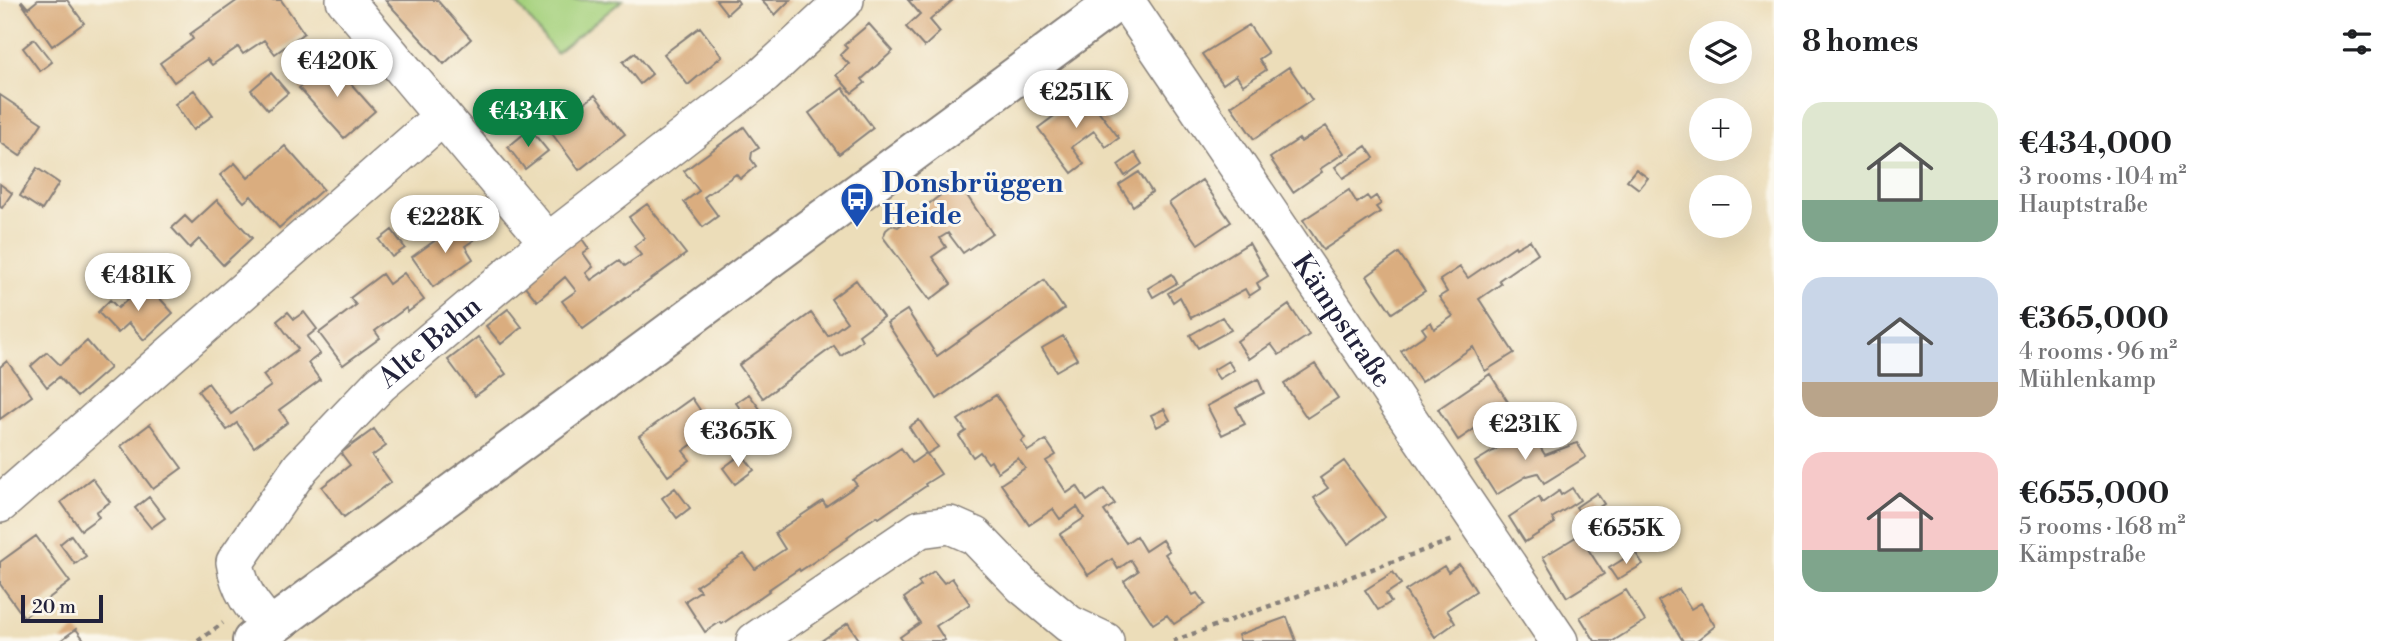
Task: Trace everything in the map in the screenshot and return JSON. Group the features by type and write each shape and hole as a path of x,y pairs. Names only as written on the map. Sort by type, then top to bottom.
{"main road":[{"path":"261,634 1119,0"}],"street":[{"path":"345,0 548,242"},
{"name":"Alte Bahn","path":"261,634 237,579 235,562 301,467 380,384 548,242 764,75 845,0"},
{"name":"Kämpstraße","path":"1125,0 1559,641"},
{"path":"0,504 442,117"},
{"path":"755,641 920,529 950,525 975,536 1022,585 1069,624 1105,641"}],"path":[{"path":"1173,641 1482,529"}],"green space":[{"path":"514,0 623,0 556,53"}],"building":[{"path":"38,0 67,0 84,23 52,46 21,2 28,8"},
{"path":"238,0 281,0 304,33 275,54 264,40 243,54 238,47 212,65 207,59 174,82 160,63 193,39 190,34"},
{"path":"385,0 437,0 471,39 444,64"},
{"path":"716,0 737,0 739,3 727,14"},
{"path":"761,0 790,0 775,15"},
{"path":"908,0 953,0 930,20 940,32 924,47 906,27 920,14"},
{"path":"869,24 893,51 862,79 865,83 852,93 836,75 849,64 840,55 847,48 844,45"},
{"path":"1249,25 1268,53 1259,59 1266,70 1243,85 1236,75 1223,84 1202,54"},
{"path":"700,27 722,56 688,85 664,54"},
{"path":"34,39 52,62 40,71 23,48"},
{"path":"635,53 652,74 640,84 623,62"},
{"path":"330,60 375,111 344,138 299,88"},
{"path":"1289,67 1312,100 1254,139 1231,106"},
{"path":"271,73 288,93 268,110 251,90"},
{"path":"843,88 873,128 839,154 809,113"},
{"path":"194,90 213,115 193,130 175,104"},
{"path":"1085,93 1119,138 1106,147 1094,131 1072,147 1084,164 1072,173 1038,128"},
{"path":"0,95 42,123 20,156 0,142"},
{"path":"595,95 625,134 579,170 550,131"},
{"path":"1326,126 1344,153 1293,192 1270,158 1299,139 1301,142"},
{"path":"744,127 759,148 752,152 751,159 756,166 740,179 736,174 704,197 718,216 703,227 684,202 699,191 684,171"},
{"path":"530,129 548,151 525,169 508,147"},
{"path":"285,146 323,189 279,228 251,196 244,202 220,175 235,163 248,178"},
{"path":"1366,146 1374,158 1343,178 1335,167"},
{"path":"1135,153 1142,164 1125,176 1118,165"},
{"path":"37,168 59,183 42,210 20,196"},
{"path":"1636,169 1648,178 1639,189 1627,180"},
{"path":"1139,172 1152,192 1133,206 1119,185"},
{"path":"1202,180 1231,222 1198,244 1169,203"},
{"path":"958,182 992,233 963,253 948,233 940,238 946,247 932,257 951,284 930,300 883,237 892,225 898,227"},
{"path":"0,184 12,193 2,208 0,207"},
{"path":"1349,190 1357,203 1367,196 1370,200 1376,196 1381,204 1376,207 1380,212 1323,250 1303,220"},
{"path":"217,200 252,238 223,265 199,239 190,248 172,228 185,216 192,223"},
{"path":"647,204 686,254 583,329 562,301 576,291 565,277 537,301 524,285 580,236 589,249 583,253 593,267 586,273 591,280 620,260 625,266 641,255 634,246 645,238 629,217"},
{"path":"461,222 474,240 465,246 473,259 433,287 412,257"},
{"path":"392,230 405,248 392,257 379,240"},
{"path":"1530,240 1538,253 1499,280 1501,284 1479,299 1514,353 1485,371 1473,347 1421,382 1401,351 1426,334 1422,328 1431,322 1434,329 1453,316 1439,297 1447,292 1440,280 1460,267 1468,278 1515,246 1516,248"},
{"path":"1249,243 1268,276 1257,283 1260,289 1249,296 1245,289 1191,318 1180,297 1173,302 1168,293"},
{"path":"1399,253 1425,291 1392,313 1367,276"},
{"path":"404,273 424,300 408,312 406,308 375,331 380,338 343,365 319,333 356,305 350,298 382,274 389,284"},
{"path":"1172,274 1177,283 1153,297 1148,288"},
{"path":"856,280 883,317 859,335 862,340 841,356 834,346 763,398 739,365 811,313 828,336 847,322 831,299"},
{"path":"1044,280 1064,309 937,399 887,323 907,310 937,356"},
{"path":"146,283 173,313 144,340 129,323 118,333 98,312 110,300 118,308"},
{"path":"1289,305 1309,335 1279,355 1271,344 1249,359 1237,341"},
{"path":"508,309 522,327 501,344 486,326"},
{"path":"288,312 294,319 304,312 317,329 307,337 320,354 308,363 320,380 279,410 288,422 254,447 237,423 227,430 198,391 208,383 231,414 271,386 263,375 298,349 277,321"},
{"path":"1222,317 1231,330 1198,348 1190,335"},
{"path":"1063,336 1077,359 1056,371 1042,348"},
{"path":"478,337 506,374 475,396 448,360"},
{"path":"87,341 110,368 77,397 59,377 47,387 31,366 47,352 60,365"},
{"path":"7,361 32,396 0,419 0,367"},
{"path":"1228,361 1234,370 1219,379 1213,370"},
{"path":"1315,364 1338,398 1307,418 1284,384"},
{"path":"1490,374 1510,405 1458,440 1438,409"},
{"path":"1258,379 1264,393 1236,407 1245,424 1222,435 1207,406"},
{"path":"749,394 763,413 750,422 736,403"},
{"path":"996,395 1025,438 1021,441 1028,451 1046,440 1056,455 1046,461 1067,493 1077,486 1087,501 1104,489 1115,504 1104,511 1126,543 1136,536 1145,551 1162,540 1169,551 1165,554 1193,595 1197,593 1205,604 1174,624 1167,615 1153,624 1124,581 1138,571 1131,560 1118,569 1112,559 1088,575 1060,534 1084,518 1077,507 1060,519 1053,509 1029,525 1001,484 1025,468 1018,458 998,472 991,461 988,463 980,452 973,457 959,436 966,431 958,420"},
{"path":"692,398 715,432 708,438 705,435 683,451 690,460 668,476 639,436"},
{"path":"1164,409 1170,420 1157,427 1151,415"},
{"path":"919,420 938,447 927,454 941,474 722,624 720,622 705,632 685,601 700,591 696,586 744,554 755,569 785,549 775,533 823,501 826,506 857,485 853,480 901,448 912,463 926,453 909,427"},
{"path":"150,424 182,468 153,489 121,446"},
{"path":"374,429 386,446 372,456 391,482 344,517 322,487 350,465 341,453"},
{"path":"1529,429 1545,455 1577,443 1586,457 1544,483 1538,473 1527,476 1496,495 1475,462"},
{"path":"742,454 754,470 735,484 723,468"},
{"path":"1344,461 1385,517 1348,544 1314,498 1328,488 1320,478"},
{"path":"92,478 110,502 96,512 99,517 81,530 61,502"},
{"path":"675,488 690,508 677,518 662,498"},
{"path":"1572,488 1580,500 1552,518 1555,523 1525,542 1509,517 1539,497 1542,503 1559,491 1561,495"},
{"path":"1597,493 1604,504 1583,517 1576,507"},
{"path":"149,497 165,518 151,528 135,508"},
{"path":"71,535 86,556 75,564 60,544"},
{"path":"1579,535 1604,574 1567,597 1543,557"},
{"path":"36,536 70,582 24,617 0,584 0,562"},
{"path":"1635,552 1643,564 1617,580 1609,568"},
{"path":"1459,564 1476,591 1447,610 1455,623 1435,637 1405,591 1444,566 1448,572"},
{"path":"934,571 944,583 952,578 970,604 936,626 945,640 903,641 900,637 920,623 904,598 921,586 918,582"},
{"path":"1393,572 1401,584 1386,594 1391,602 1378,610 1365,590"},
{"path":"1679,589 1691,609 1701,603 1715,626 1696,641 1683,641 1658,601"},
{"path":"1626,590 1645,621 1613,641 1595,641 1580,617"},
{"path":"1287,617 1296,641 1240,641 1238,635"},
{"path":"848,623 860,641 821,641"},
{"path":"76,629 85,641 60,641"}],"place":[{"name":"Donsbrüggen Heide","path":"857,229"}]}
